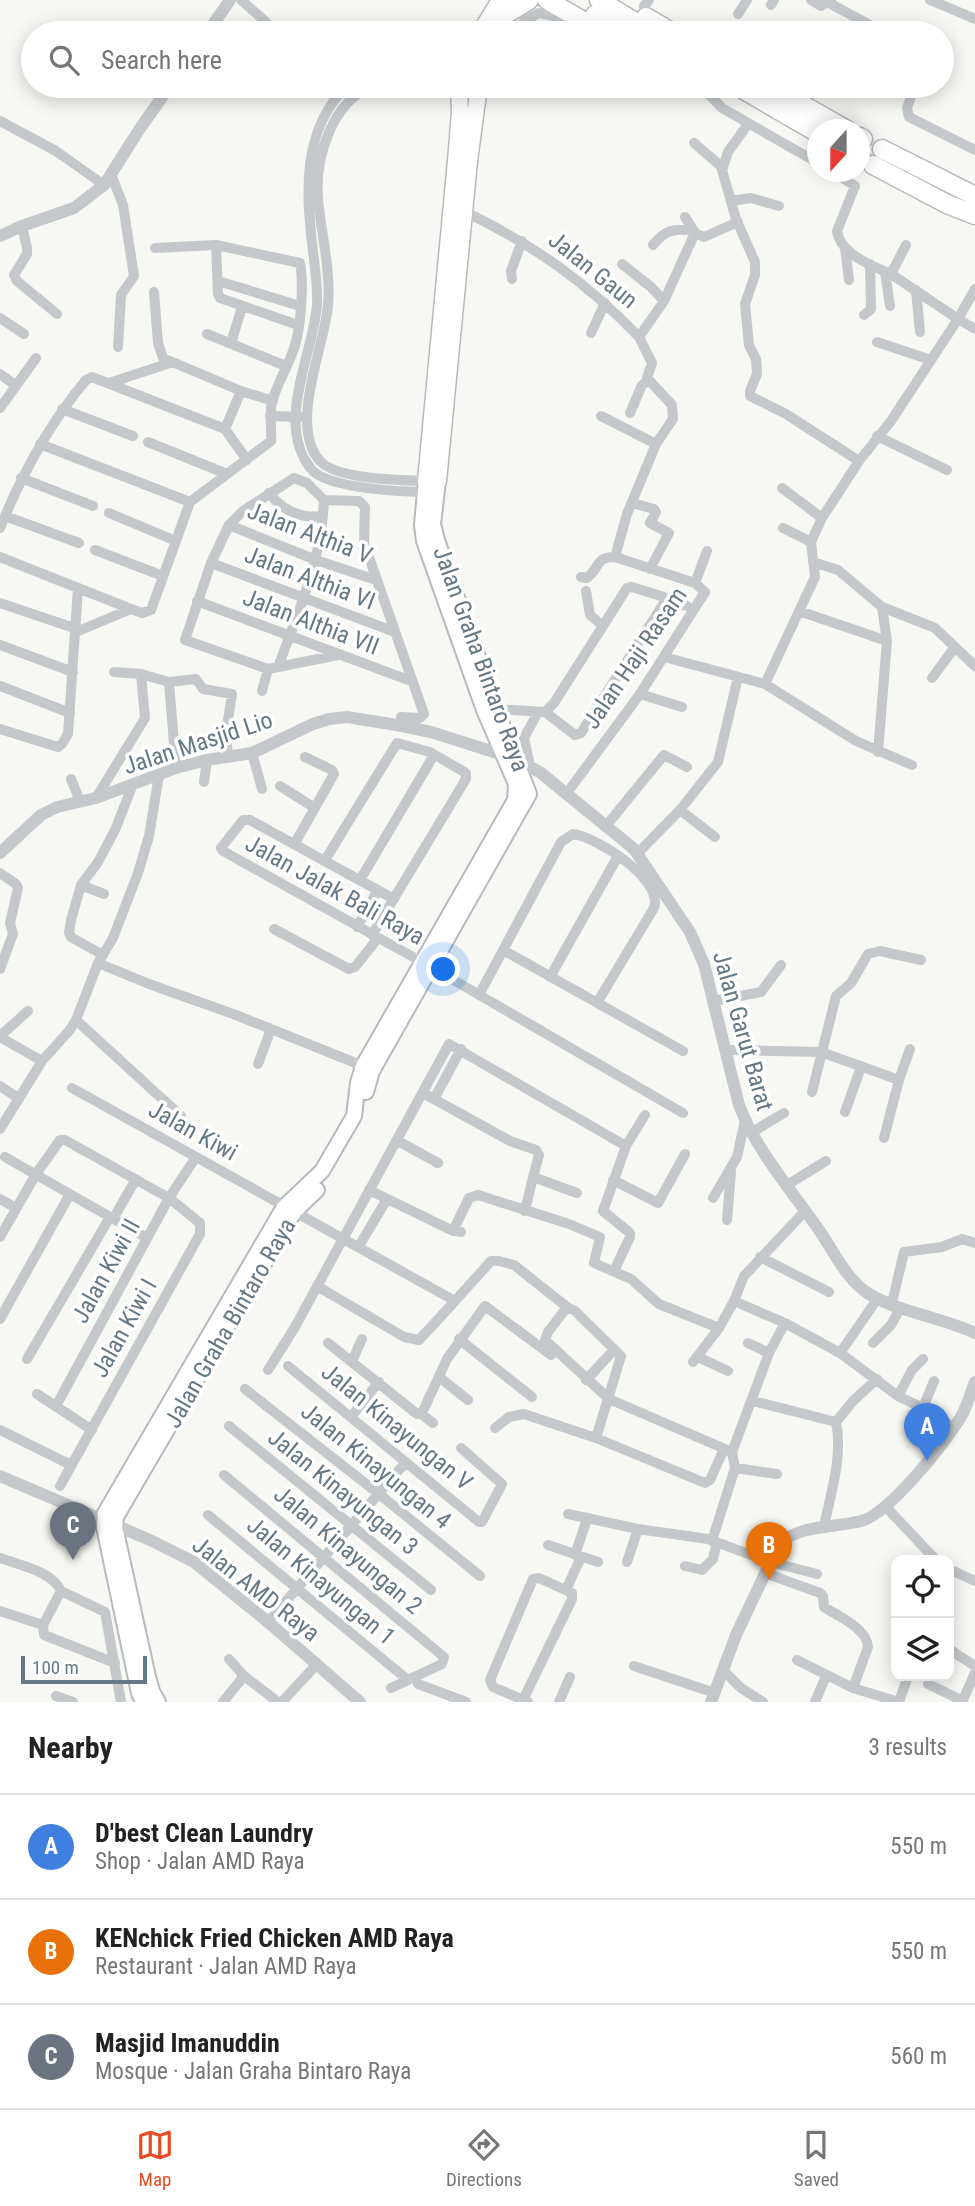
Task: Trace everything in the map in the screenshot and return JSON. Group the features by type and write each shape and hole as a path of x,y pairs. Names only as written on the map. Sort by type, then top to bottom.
{"highway":[{"path":"493,21 528,0"},
{"path":"547,0 602,21"},
{"path":"571,0 608,21"},
{"path":"599,0 615,21"},
{"path":"619,0 653,21"},
{"path":"757,98 807,127"},
{"path":"790,98 827,119"},
{"path":"882,149 975,196"},
{"path":"873,165 947,204 975,215"}],"main road":[{"path":"491,0 493,21"},
{"path":"493,21 512,0"},
{"name":"Jalan Graha Bintaro Raya","path":"109,1524 105,1513 289,1209 329,1160 354,1116 363,1066 529,794 516,758 490,710 433,523 431,487 459,98"},
{"name":"Jalan Graha Bintaro Raya","path":"431,487 466,212 477,98"},
{"name":"Jalan Graha Bintaro Raya","path":"289,1209 321,1186 337,1163 362,1118 366,1089 372,1071 426,965"},
{"path":"109,1524 138,1659 143,1702"},
{"path":"138,1659 158,1702"}],"street":[{"path":"215,21 230,0"},
{"path":"241,0 266,21"},
{"path":"738,14 747,0"},
{"path":"811,0 821,6 830,2 864,21"},
{"path":"930,0 975,19"},
{"path":"524,21 539,13 562,21"},
{"path":"0,236 74,208 108,180 162,98"},
{"path":"338,98 321,122 307,185 317,305 299,381 296,417 298,440 303,457 316,474 326,481 431,487"},
{"path":"346,98 332,125 318,186 328,305 311,383 308,435 313,450 324,464 356,475 431,487"},
{"path":"712,98 722,108 807,157"},
{"path":"911,98 907,108 909,117 975,150"},
{"path":"0,121 108,180 123,205 134,276 121,295 118,347"},
{"path":"748,124 728,152 723,168 738,222 755,262 755,275 745,304 749,345 756,359 757,374 750,396 786,414 859,461"},
{"path":"694,143 723,168"},
{"path":"849,182 856,186 837,231 838,239 845,248 916,289 975,329"},
{"path":"731,201 751,198 779,206"},
{"name":"Jalan Gaun","path":"466,212 522,241 564,269 606,303 639,337 664,301 622,264"},
{"path":"685,217 694,231"},
{"path":"653,246 667,231 673,229 694,231 704,237 738,222"},
{"path":"22,226 27,254 14,275 17,281 57,314"},
{"path":"664,301 674,283 694,231"},
{"path":"512,279 522,241"},
{"path":"0,557 142,613 152,610 190,502 271,440 270,416 273,401 295,348 300,306 300,263 216,245 155,248"},
{"path":"216,245 218,296 242,307 298,325"},
{"path":"890,306 888,273 906,245"},
{"path":"845,248 849,280"},
{"path":"864,315 871,309 870,264"},
{"path":"218,281 300,306"},
{"path":"916,289 920,332"},
{"path":"765,684 815,577 811,542 822,518 859,461 891,421 975,289"},
{"path":"154,292 160,353 170,363 273,401"},
{"path":"592,333 606,303"},
{"path":"231,343 242,307"},
{"path":"0,318 24,334"},
{"path":"207,334 286,366"},
{"path":"581,577 587,579 591,576 605,557 615,557 632,503 656,444 669,427 674,413 672,405 647,378 652,363 639,337"},
{"path":"877,342 931,360"},
{"path":"0,408 36,358"},
{"path":"109,383 170,363"},
{"path":"0,374 15,385"},
{"path":"0,528 40,444 62,409 86,380 92,377 225,429 247,460"},
{"path":"630,413 642,385 649,380"},
{"path":"225,429 241,391"},
{"path":"62,409 133,436"},
{"path":"270,416 308,418"},
{"path":"601,416 656,444"},
{"path":"877,436 947,470"},
{"path":"148,442 227,474"},
{"path":"40,444 190,502"},
{"path":"304,482 324,464"},
{"path":"22,478 93,506"},
{"path":"338,655 273,668 185,640 211,563 229,525 243,511 294,478 304,482 324,500 363,503 365,507 363,536 424,714 420,718 401,717"},
{"path":"782,488 822,518"},
{"path":"269,493 291,512 304,516 323,516"},
{"path":"262,691 290,636 304,598 316,560 324,500"},
{"path":"632,503 654,509 656,512 650,523 669,533 650,569"},
{"path":"109,513 176,541"},
{"path":"5,516 79,543"},
{"name":"Jalan Althia V","path":"229,525 316,560 376,580"},
{"path":"783,528 811,542"},
{"path":"95,550 163,576"},
{"path":"695,583 707,551"},
{"name":"Jalan Haji Rasam","path":"567,793 640,694 705,592 695,583 615,557"},
{"path":"813,562 838,570 882,607 935,628 975,666"},
{"name":"Jalan Althia VI","path":"211,563 395,632"},
{"path":"362,575 371,563"},
{"path":"516,758 524,738 541,712 554,703 629,587 687,606"},
{"path":"0,729 58,747 68,734 78,588"},
{"path":"586,591 590,615 603,626"},
{"path":"490,710 541,712 575,735 581,733 664,600"},
{"name":"Jalan Althia VII","path":"197,601 411,681"},
{"path":"0,603 76,631 131,609"},
{"path":"878,751 887,641 882,607"},
{"path":"799,611 887,641"},
{"path":"0,645 74,672"},
{"path":"932,678 955,647"},
{"path":"664,657 765,684 856,741 912,765"},
{"path":"114,672 141,674 169,681 196,679 204,689 230,693 231,709 226,733 228,757"},
{"path":"96,798 145,718 141,698 141,674"},
{"path":"637,855 680,810 718,762 738,677"},
{"path":"169,681 176,768"},
{"path":"0,686 70,713"},
{"path":"640,694 682,706"},
{"name":"Jalan Masjid Lio","path":"0,853 41,815 57,807 96,798 176,768 252,753 329,719 347,717 431,732 516,758"},
{"path":"274,929 349,969 355,967 466,779 466,773 434,755 401,743 394,745 325,860"},
{"path":"252,753 262,789"},
{"path":"360,880 434,755"},
{"path":"606,826 664,755 687,767"},
{"path":"305,757 332,770 334,774 295,843 394,899"},
{"name":"Jalan Garut Barat","path":"516,758 567,793 637,855 690,932 704,964 745,1120 845,1269 861,1287 878,1298 975,1333"},
{"path":"204,782 207,760"},
{"path":"0,1127 42,1061 76,1020 101,959 113,938 146,849 159,775"},
{"path":"71,779 80,802"},
{"path":"133,784 115,830 98,862 81,885 69,933 71,937 101,959 363,1066"},
{"path":"280,786 315,808"},
{"path":"680,810 715,837"},
{"name":"Jalan Jalak Bali Raya","path":"295,843 246,819 221,848 683,1113"},
{"path":"479,995 561,842 573,834 618,856 635,868 652,888 656,904 597,1003"},
{"path":"550,976 618,856"},
{"path":"0,873 18,888 10,923 13,934 0,969"},
{"path":"81,885 104,894"},
{"path":"357,927 378,890"},
{"path":"503,950 683,1051"},
{"path":"813,1092 836,996 851,983 868,954 880,951 921,960"},
{"path":"714,1001 760,992 781,965"},
{"path":"28,1011 0,1037 42,1061"},
{"path":"76,1020 181,1116"},
{"path":"258,1064 271,1030"},
{"path":"268,1370 398,1141 449,1045 461,1049 626,1146"},
{"path":"434,1099 461,1049"},
{"path":"884,1138 910,1049"},
{"path":"726,1051 821,1052 899,1080"},
{"path":"845,1112 861,1067"},
{"path":"0,1086 18,1098"},
{"name":"Jalan Kiwi","path":"72,1087 455,1301"},
{"path":"423,1093 510,1141 538,1152 525,1211"},
{"path":"752,1132 784,1113"},
{"path":"614,1271 630,1233 603,1211 626,1146 645,1115"},
{"path":"727,1220 732,1168 745,1120"},
{"path":"0,1237 36,1174 60,1140 169,1198"},
{"path":"398,1141 438,1163"},
{"path":"613,1180 658,1203 685,1153"},
{"path":"5,1157 147,1238"},
{"name":"Jalan Kiwi II","path":"56,1406 169,1198 196,1157"},
{"path":"787,1185 826,1161"},
{"path":"713,1198 732,1168"},
{"path":"533,1177 577,1193"},
{"path":"27,1359 136,1179"},
{"path":"369,1190 457,1232 469,1198 478,1195 569,1224 600,1237 594,1264 631,1279 659,1304 719,1328"},
{"path":"0,1319 70,1194"},
{"name":"Jalan Kiwi I","path":"60,1486 200,1234 200,1223 169,1198"},
{"path":"0,1199 16,1208"},
{"path":"359,1246 387,1199"},
{"path":"727,1371 696,1360 719,1328 744,1276 805,1211"},
{"path":"873,1343 891,1325 897,1305 904,1252 942,1247 962,1239 975,1243"},
{"path":"760,1257 829,1292"},
{"path":"317,1286 404,1337 416,1341 491,1261 514,1265 575,1311 621,1356 596,1438"},
{"path":"840,1353 878,1298"},
{"path":"734,1301 785,1323 840,1353 898,1396 953,1427"},
{"path":"420,1413 459,1339 485,1306 551,1355"},
{"path":"567,1307 545,1340 586,1380 609,1399 728,1451 734,1468 713,1559 702,1570 685,1566"},
{"path":"495,1428 509,1417 524,1414 596,1438 705,1483 710,1480 728,1451 753,1401 769,1353 785,1323"},
{"path":"352,1361 362,1339"},
{"path":"459,1339 532,1397"},
{"path":"328,1343 433,1423"},
{"path":"748,1343 769,1353"},
{"path":"586,1380 614,1350"},
{"path":"898,1396 912,1370 923,1359"},
{"name":"Jalan Kinayungan V","path":"288,1366 479,1522 485,1520 502,1485 461,1448"},
{"path":"439,1377 468,1400"},
{"path":"824,1526 838,1439 836,1422 853,1401 877,1379"},
{"path":"923,1408 934,1381"},
{"path":"351,1417 379,1382"},
{"path":"634,1666 715,1699 736,1635 779,1544 787,1537 824,1526 864,1521 905,1490 953,1427 969,1415 975,1382"},
{"name":"Jalan Kinayungan 4","path":"245,1389 480,1576"},
{"path":"37,1394 92,1430"},
{"path":"753,1401 836,1422"},
{"name":"Jalan Kinayungan 3","path":"229,1426 431,1590"},
{"path":"0,1430 71,1465"},
{"path":"268,1622 406,1462"},
{"path":"734,1468 776,1474"},
{"name":"Jalan Kinayungan 2","path":"224,1475 444,1657 442,1664 408,1679"},
{"name":"Jalan AMD Raya","path":"0,1476 150,1540 194,1562 360,1702"},
{"path":"885,1506 931,1555"},
{"path":"568,1514 638,1529 715,1541 820,1592 824,1607 863,1632 867,1641 868,1647 853,1688"},
{"name":"Jalan Kinayungan 1","path":"208,1515 408,1679"},
{"path":"566,1590 587,1518"},
{"path":"627,1562 638,1529"},
{"path":"548,1545 598,1562"},
{"path":"0,1558 51,1578 61,1591 104,1611 121,1702"},
{"path":"768,1567 817,1574"},
{"path":"954,1571 975,1581"},
{"path":"539,1578 572,1593 572,1599 525,1701 492,1687 490,1680 533,1579 539,1578"},
{"path":"61,1591 43,1625 42,1633 46,1637 115,1663"},
{"path":"0,1611 43,1625"},
{"path":"954,1652 975,1666"},
{"path":"229,1659 244,1676 280,1702 317,1664"},
{"path":"797,1660 853,1688 899,1702 906,1681"},
{"path":"724,1671 741,1688 763,1702"},
{"path":"928,1685 963,1701 975,1673"},
{"path":"223,1702 244,1676"},
{"path":"815,1702 826,1676"},
{"path":"559,1702 570,1677"},
{"path":"391,1688 408,1679"},
{"path":"418,1684 466,1702"},
{"path":"56,1696 73,1702"}],"place":[{"name":"D'best Clean Laundry","path":"927,1461"},
{"name":"Masjid Imanuddin","path":"73,1560"},
{"name":"KENchick Fried Chicken AMD Raya","path":"769,1580"}]}
